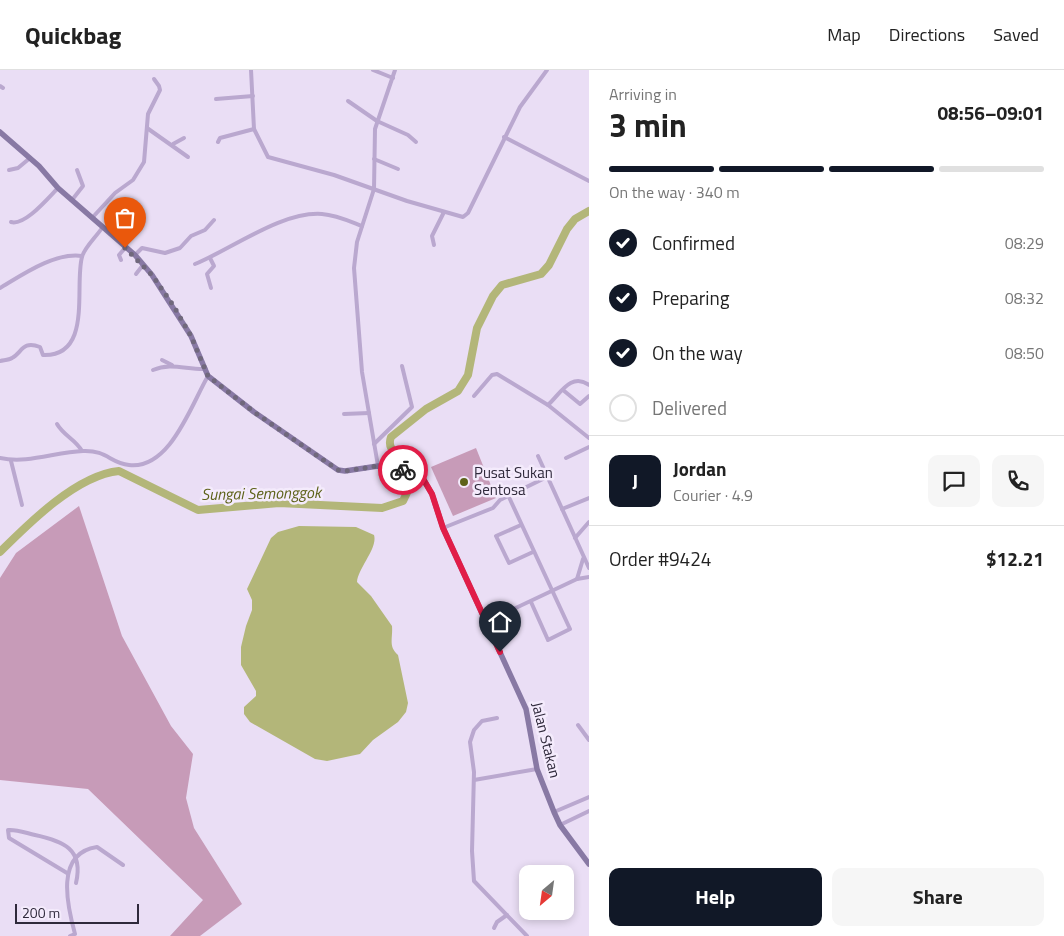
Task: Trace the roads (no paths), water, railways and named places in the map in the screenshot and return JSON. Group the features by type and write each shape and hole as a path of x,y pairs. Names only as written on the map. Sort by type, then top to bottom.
{"main road":[{"path":"0,132 30,158 58,188 92,219 135,255 173,305 208,376"},
{"name":"Jalan Stakan","path":"208,376 254,412 338,470 345,471 378,466 415,471 422,477 432,494 443,528 526,709 537,769 554,812 560,824 589,864"}],"street":[{"path":"251,70 254,129 268,157 334,175 457,217 463,217 468,213 520,107 546,70"},
{"path":"373,70 393,78"},
{"path":"378,466 362,372 354,274 357,242 374,189 377,121 395,70"},
{"path":"92,219 115,193 133,180 144,162 150,109 160,90 154,79"},
{"path":"216,99 253,96"},
{"path":"348,101 377,121 408,135 416,142"},
{"path":"148,128 173,144 188,157"},
{"path":"218,142 220,138 254,129"},
{"path":"504,137 589,181"},
{"path":"173,144 184,138"},
{"path":"9,170 18,168 30,158"},
{"path":"374,159 398,169"},
{"path":"72,200 83,186 77,170"},
{"path":"11,222 19,222 32,214 58,188"},
{"path":"434,245 432,236 444,212"},
{"path":"195,264 291,217 322,214 342,218 362,226"},
{"path":"135,255 142,248 165,253 180,248 190,236 204,230 214,220"},
{"path":"0,361 12,358 21,348 26,346 40,347 42,354 47,355 68,345 74,336 78,321 82,256 102,228"},
{"path":"121,260 119,255 125,248"},
{"path":"0,288 45,264 68,256 82,256"},
{"path":"210,258 214,266 207,274 211,288"},
{"path":"136,274 143,265"},
{"path":"162,360 190,370 206,369"},
{"path":"153,370 172,365"},
{"path":"374,444 412,407 402,366"},
{"path":"474,396 492,375 498,374 548,405 589,438"},
{"path":"0,458 10,461 82,451 99,451 114,461 130,465 157,459 173,440 208,376"},
{"path":"548,405 572,381 578,380 589,385"},
{"path":"563,390 580,404 589,396"},
{"path":"344,414 369,413"},
{"path":"57,424 64,435 76,441 82,451"},
{"path":"566,458 589,447"},
{"path":"538,456 583,559 589,568"},
{"path":"10,461 22,505"},
{"path":"443,528 493,508 508,496 547,477"},
{"path":"508,496 570,628 548,640 531,602"},
{"path":"562,509 589,498"},
{"path":"575,538 589,522"},
{"path":"521,524 496,536 509,563 534,552"},
{"path":"577,579 583,559"},
{"path":"486,622 577,579 589,577"},
{"path":"496,718 482,721 470,736 474,780 472,851 474,881 527,936"},
{"path":"578,725 589,740"},
{"path":"474,780 537,769"},
{"path":"554,812 589,797"},
{"path":"560,824 589,811"},
{"path":"68,873 8,838 7,831 9,829 57,840 70,849 75,857 78,874 76,883"},
{"path":"70,936 75,934 69,912 68,873 75,857 97,848 123,865"},
{"path":"494,928 497,922 507,914"}],"waterway":[{"name":"Sungai Semonggok","path":"0,552 39,515 71,491 103,474 119,471 198,510 279,503 382,508 403,501 411,484 407,463 390,446 391,437 426,409 458,391 468,375 477,328 493,296 502,285 541,274 549,265 567,229 575,219 589,211"}],"place":[{"name":"Pusat Sukan Sentosa","path":"464,482"}]}
